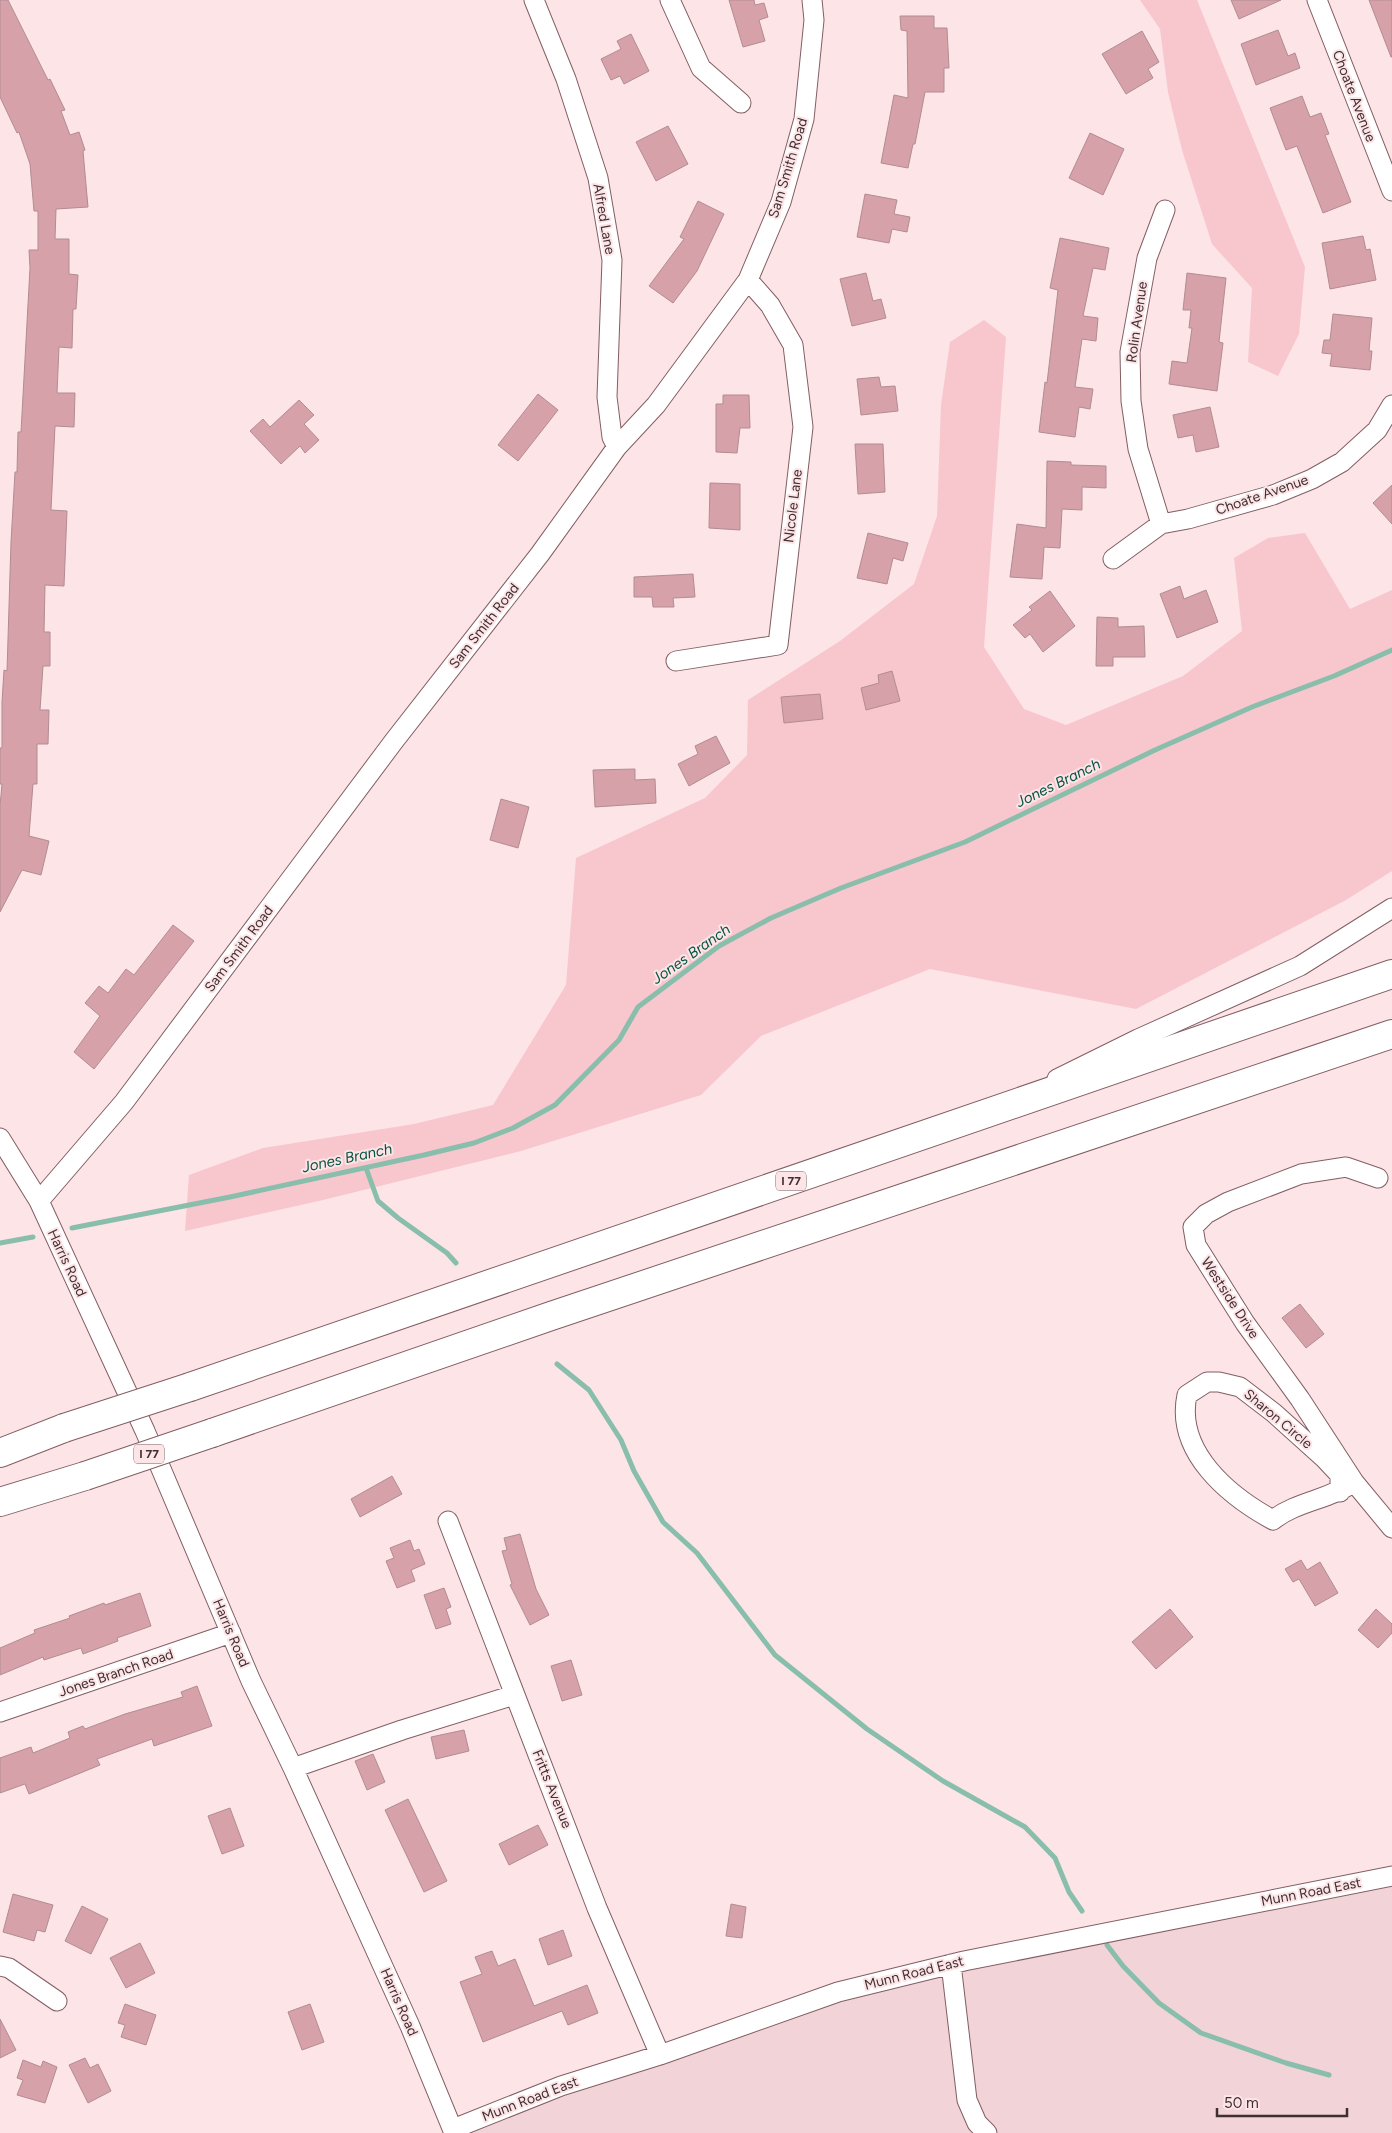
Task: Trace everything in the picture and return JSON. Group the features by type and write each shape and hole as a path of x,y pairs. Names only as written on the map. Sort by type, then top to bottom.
{"highway":[{"name":"I 77","path":"0,1453 64,1428 190,1387 1392,974"},
{"name":"I 77","path":"0,1502 85,1476 551,1316 1392,1034"}],"street":[{"name":"Alfred Lane","path":"534,0 566,79 598,178 612,260 607,397 612,437 617,447"},
{"path":"670,0 701,68 741,103"},
{"name":"Sam Smith Road","path":"39,1201 124,1102 394,741 540,554 617,447 656,405 748,280 781,202 804,119 814,20 812,0"},
{"name":"Choate Avenue","path":"1317,0 1392,191"},
{"name":"Rolin Avenue","path":"1161,524 1138,450 1131,401 1130,352 1146,258 1165,210"},
{"name":"Nicole Lane","path":"676,661 778,644 802,427 793,345 770,305 748,280"},
{"name":"Choate Avenue","path":"1113,559 1161,524 1188,520 1273,495 1312,479 1342,462 1377,430 1392,405"},
{"path":"1008,1106 1084,1064 1300,966 1392,908"},
{"name":"Harris Road","path":"0,1138 39,1201 144,1431 251,1680 410,2026 453,2131"},
{"name":"Westside Drive","path":"1378,1178 1346,1167 1301,1174 1228,1202 1206,1214 1193,1227 1196,1245 1246,1323 1300,1399 1344,1485 1392,1528"},
{"name":"Sharon Circle","path":"1207,1382 1219,1382 1240,1388 1274,1413 1325,1459 1340,1475 1344,1485 1284,1512 1273,1520 1261,1514 1232,1495 1205,1466 1190,1438 1184,1407 1186,1395 1207,1382"},
{"name":"Fritts Avenue","path":"448,1521 597,1908 660,2055"},
{"name":"Jones Branch Road","path":"0,1712 231,1634"},
{"path":"293,1768 402,1730 514,1695"},
{"name":"Munn Road East","path":"453,2131 562,2086 660,2055 838,1992 951,1964 1392,1876"},
{"path":"951,1964 967,2100 977,2123 987,2133"},
{"path":"0,1966 9,1968 58,2001"}],"shaded area":[{"path":"1140,0 1197,0 1305,267 1299,334 1278,376 1248,362 1252,288 1212,244 1182,150 1168,92 1160,29"},
{"path":"984,320 1006,337 984,647 1024,709 1066,725 1183,676 1242,631 1234,558 1268,538 1305,533 1350,609 1392,590 1392,871 1346,900 1136,1009 930,969 761,1036 701,1095 521,1151 323,1200 185,1231 189,1175 263,1148 414,1124 493,1105 566,985 576,858 705,798 747,755 748,700 840,641 914,584 937,516 941,405 950,342"},
{"path":"1392,1880 1392,2133 458,2133 839,1996"}],"building":[{"path":"0,0 8,0 48,80 50,79 65,110 61,111 70,135 79,132 85,150 83,151 88,207 56,209 55,239 69,239 69,274 78,275 76,309 73,309 72,348 59,347 57,393 75,393 74,427 55,426 51,510 67,511 64,586 45,585 44,632 50,632 50,666 43,666 40,710 49,710 48,744 37,744 37,784 33,784 29,836 49,841 41,875 22,870 0,912 0,806 2,784 0,784 0,748 2,748 2,702 4,670 7,671 11,542 15,472 17,472 18,432 21,432 30,268 29,250 38,250 38,211 34,211 30,164 19,132 17,133 0,97"},
{"path":"729,0 754,0 755,5 764,3 768,17 759,20 765,41 743,47"},
{"path":"1231,0 1281,0 1239,19"},
{"path":"1369,0 1392,0 1392,57 1391,57"},
{"path":"900,16 934,16 934,28 947,28 949,68 944,68 944,92 925,92 915,144 913,144 908,168 881,163 894,95 908,98 907,31 901,30"},
{"path":"1278,30 1288,56 1295,53 1300,68 1256,85 1241,44"},
{"path":"1142,31 1159,62 1148,69 1153,78 1126,94 1102,54"},
{"path":"631,34 649,71 624,84 620,76 611,80 601,59 621,49 617,41"},
{"path":"1302,96 1310,117 1321,113 1329,134 1325,135 1351,202 1323,213 1297,146 1286,150 1270,108"},
{"path":"668,126 688,164 656,181 636,142"},
{"path":"1090,133 1124,149 1103,195 1069,178"},
{"path":"865,194 897,200 894,214 910,217 907,232 892,229 889,243 857,237"},
{"path":"698,201 724,214 697,271 673,303 649,286 684,239 680,237"},
{"path":"1363,236 1366,250 1370,249 1376,280 1330,289 1322,243"},
{"path":"1060,238 1109,248 1105,270 1093,268 1083,316 1098,318 1096,341 1082,339 1075,387 1093,389 1090,409 1079,407 1075,437 1039,432 1058,290 1050,288"},
{"path":"866,273 873,301 881,299 886,318 852,326 840,279"},
{"path":"1187,273 1226,278 1219,342 1223,343 1217,391 1169,384 1172,361 1187,363 1192,328 1189,328 1191,310 1183,310"},
{"path":"1333,314 1372,318 1369,351 1372,351 1370,370 1330,366 1332,354 1322,353 1324,340 1330,340"},
{"path":"879,377 881,387 895,386 898,411 861,415 857,379"},
{"path":"538,394 558,410 518,461 498,445"},
{"path":"723,395 749,395 750,428 740,428 737,453 716,452 716,404 723,404"},
{"path":"299,400 314,415 304,424 319,440 305,453 300,446 281,464 250,431 263,419 270,427"},
{"path":"1210,407 1219,447 1196,452 1193,435 1178,438 1173,415"},
{"path":"855,444 883,444 885,492 858,494"},
{"path":"1047,461 1071,462 1071,465 1106,466 1106,488 1082,487 1082,510 1062,509 1060,548 1044,547 1042,579 1010,577 1017,524 1046,528"},
{"path":"710,483 740,484 740,530 709,528"},
{"path":"1392,485 1392,524 1373,503"},
{"path":"868,533 908,543 903,561 893,558 887,584 857,578"},
{"path":"693,574 695,597 673,598 674,607 653,607 652,597 634,597 634,577"},
{"path":"1180,586 1184,599 1206,590 1218,622 1177,638 1160,594"},
{"path":"1050,591 1075,626 1043,652 1030,634 1025,638 1013,625 1032,610 1029,607"},
{"path":"1097,617 1118,618 1118,627 1144,626 1145,657 1113,657 1113,666 1096,666"},
{"path":"892,671 900,701 866,710 861,688 879,683 878,675"},
{"path":"820,694 823,719 784,723 781,697"},
{"path":"716,736 730,763 689,786 678,764 698,754 695,746"},
{"path":"635,769 635,780 655,779 656,803 595,807 593,770"},
{"path":"501,799 529,807 518,848 490,840"},
{"path":"173,925 194,941 94,1069 74,1052 100,1016 85,1003 99,986 108,993 126,969 134,975"},
{"path":"1300,1304 1324,1334 1306,1348 1282,1318"},
{"path":"392,1476 402,1494 360,1517 351,1499"},
{"path":"520,1534 536,1589 549,1615 530,1625 510,1585 512,1584 502,1551 507,1550 504,1538"},
{"path":"410,1540 414,1551 419,1549 425,1564 411,1570 415,1581 397,1588 386,1561 394,1558 390,1548"},
{"path":"1301,1560 1307,1570 1320,1562 1338,1593 1315,1606 1299,1579 1293,1582 1285,1569"},
{"path":"444,1588 451,1607 446,1609 451,1624 436,1629 424,1595"},
{"path":"140,1593 151,1626 117,1638 118,1641 83,1654 81,1648 44,1660 43,1657 0,1675 0,1648 35,1633 34,1630 70,1618 69,1616 104,1603 105,1605"},
{"path":"1170,1609 1193,1637 1156,1669 1132,1642"},
{"path":"1376,1609 1392,1624 1392,1633 1378,1648 1358,1630"},
{"path":"571,1660 582,1695 562,1701 551,1666"},
{"path":"197,1686 212,1726 154,1746 152,1739 97,1759 100,1765 29,1794 25,1784 0,1793 0,1758 31,1747 33,1753 70,1738 68,1732 83,1726 85,1729 125,1714 183,1697 181,1692"},
{"path":"464,1730 469,1751 436,1759 431,1737"},
{"path":"373,1754 385,1782 367,1790 355,1761"},
{"path":"408,1799 447,1881 424,1892 385,1810"},
{"path":"230,1808 244,1846 222,1854 208,1816"},
{"path":"538,1825 548,1845 509,1865 499,1844"},
{"path":"13,1894 53,1905 45,1932 37,1930 34,1941 3,1932"},
{"path":"731,1904 746,1907 742,1938 726,1936"},
{"path":"82,1906 108,1919 91,1954 65,1941"},
{"path":"563,1930 572,1956 548,1965 539,1939"},
{"path":"140,1943 155,1973 126,1988 110,1958"},
{"path":"492,1951 498,1966 515,1959 534,2006 587,1985 598,2013 568,2025 562,2011 483,2042 460,1982 482,1974 475,1957"},
{"path":"125,2004 156,2015 146,2045 121,2037 125,2025 118,2023"},
{"path":"310,2004 324,2042 302,2050 288,2012"},
{"path":"0,2019 16,2050 0,2058"},
{"path":"85,2058 90,2068 98,2064 111,2091 88,2103 69,2065"},
{"path":"23,2060 41,2067 43,2061 57,2067 45,2103 17,2095 23,2080 17,2078"}],"waterway":[{"name":"Jones Branch","path":"72,1228 230,1197 424,1155 474,1143 513,1128 555,1105 619,1040 638,1007 719,946 771,918 841,888 965,842 1155,750 1252,707 1334,676 1392,650"},
{"path":"366,1168 378,1201 398,1218 447,1253 456,1263"},
{"name":"Jones Branch","path":"0,1243 33,1237"},
{"path":"557,1364 589,1390 621,1440 634,1471 663,1522 697,1553 775,1655 867,1729 943,1781 1025,1827 1055,1858 1069,1892 1082,1911"},
{"path":"1107,1945 1123,1966 1159,2003 1201,2033 1286,2063 1329,2075"}]}
